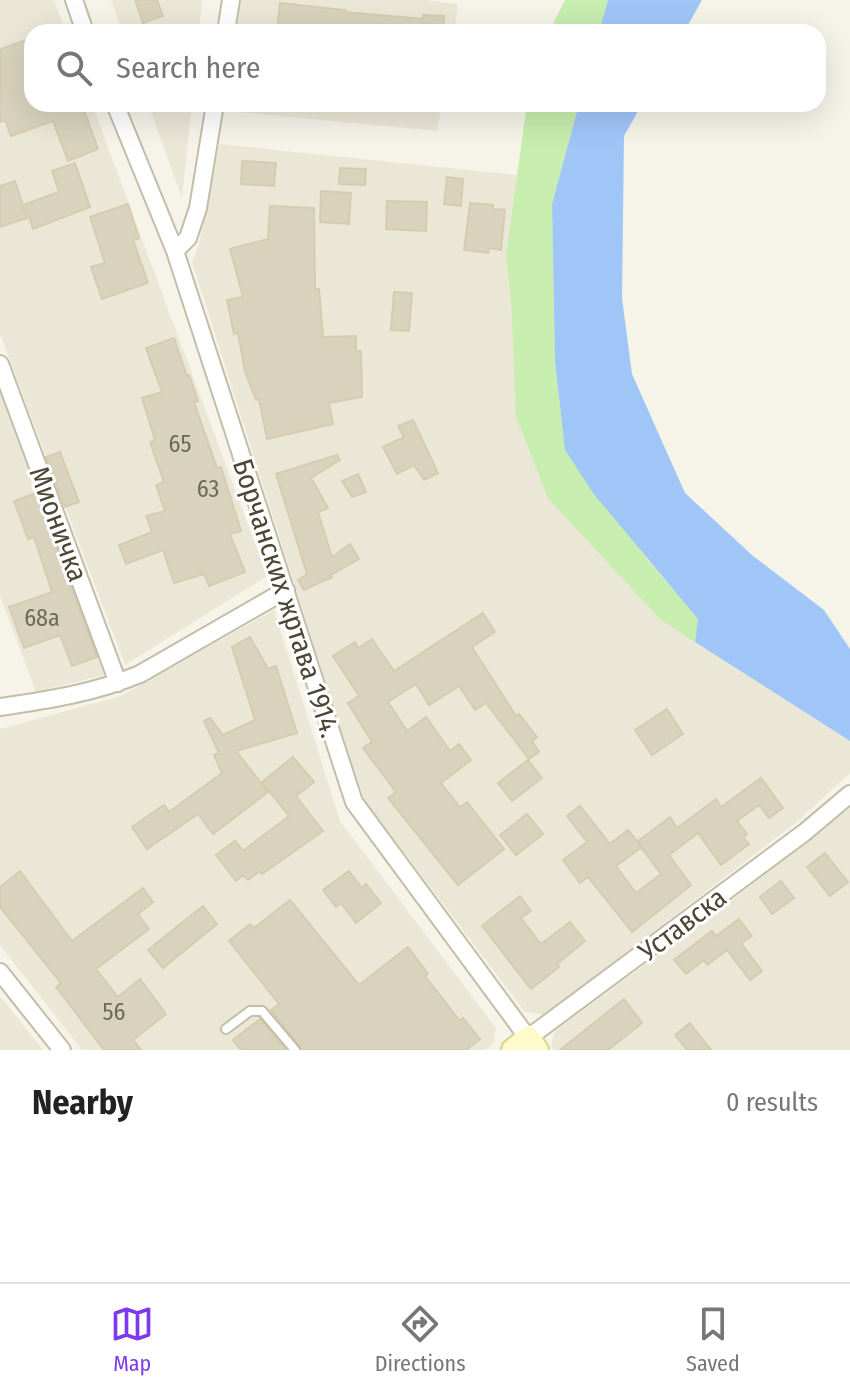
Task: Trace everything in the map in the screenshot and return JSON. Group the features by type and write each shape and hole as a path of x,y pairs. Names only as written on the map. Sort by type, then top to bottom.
{"street":[{"path":"74,0 82,24"},
{"path":"227,24 231,0"},
{"name":"Борчанских жртава 1914.","path":"118,112 175,251 354,802 526,1046"},
{"path":"175,251 188,238 196,217 214,112"},
{"name":"Мионичка","path":"0,364 118,683"},
{"path":"0,707 60,698 140,674 286,590"},
{"name":"Уставска","path":"526,1046 850,794"},
{"path":"0,972 62,1050"}],"lane":[{"path":"226,1029 250,1011 262,1011 295,1050"}],"shaded area":[{"path":"0,0 54,0 63,24 24,24 24,112 95,112 267,576 125,665 0,334"},
{"path":"111,0 202,0 200,24 119,24"},
{"path":"241,0 426,0 458,4 455,24 238,24"},
{"path":"151,112 191,112 182,198"},
{"path":"238,112 441,112 437,131"},
{"path":"219,144 517,175 506,254 512,315 661,620 850,741 850,773 798,821 545,1015 525,1012 366,802 354,772 192,262 199,244"},
{"path":"0,390 104,675 36,692 0,596"},
{"path":"274,610 340,821 496,1028 493,1044 485,1050 82,1050 0,945 0,729 121,696"},
{"path":"850,807 850,1050 554,1050 551,1046 555,1031 739,895"},
{"path":"0,996 43,1050 0,1050"}],"green space":[{"path":"565,0 608,0 601,24 553,24"},
{"path":"526,112 577,112 552,204 555,362 565,450 648,560 699,619 695,642 661,620 548,498 516,417 506,254"}],"water":[{"path":"608,0 702,0 688,24 601,24"},
{"path":"577,112 638,112 624,136 622,298 632,374 685,493 753,556 824,610 850,649 850,741 695,642 698,619 593,493 565,450 555,362 552,204"}],"building":[{"path":"135,0 157,0 163,16 143,23"},
{"path":"280,3 423,19 423,15 444,16 444,24 278,24"},
{"path":"24,41 24,112 85,112 98,149 68,161 53,121 11,136 5,120 0,122 1,49"},
{"path":"242,161 276,163 274,186 241,184"},
{"path":"75,163 90,207 33,229 25,204 59,192 52,171"},
{"path":"340,168 366,169 365,185 339,184"},
{"path":"447,177 463,179 461,206 444,204"},
{"path":"15,181 27,218 0,227 0,186"},
{"path":"321,191 351,193 349,224 320,222"},
{"path":"387,201 427,202 426,231 386,229"},
{"path":"470,203 493,205 493,209 505,210 501,250 489,248 488,253 464,250"},
{"path":"128,204 139,238 133,240 148,283 102,299 91,267 105,263 90,217"},
{"path":"270,206 314,208 315,289 319,289 323,337 356,336 356,351 361,351 362,397 329,403 333,424 267,439 259,399 256,400 245,371 238,333 234,334 227,300 243,297 230,249 268,239"},
{"path":"394,292 412,293 409,331 391,330"},
{"path":"174,338 241,531 230,534 245,572 209,586 204,574 174,583 163,550 126,564 119,545 152,532 146,516 165,511 156,485 164,482 150,442 155,440 142,398 162,392 146,348"},
{"path":"413,420 438,473 424,480 414,465 397,474 383,447 404,437 398,426"},
{"path":"60,452 79,502 65,507 46,457"},
{"path":"337,455 340,460 311,478 328,508 318,512 332,557 350,544 359,559 332,577 304,590 298,580 307,574 276,474"},
{"path":"358,474 366,492 352,497 342,481"},
{"path":"36,493 97,657 72,666 60,635 24,648 9,607 52,592 34,537 28,539 14,501"},
{"path":"483,613 495,632 472,647 516,716 519,714 537,737 532,741 539,752 529,759 486,703 475,710 459,686 429,705 416,684 388,702 407,731 426,717 450,751 459,744 471,760 441,783 460,807 467,802 504,849 458,885 388,798 396,792 363,748 372,742 348,703 359,696 333,656 355,642 358,648 372,639 394,671"},
{"path":"250,637 268,669 276,666 297,733 236,751 268,792 213,834 198,814 147,849 132,827 164,805 169,812 222,773 214,755 219,753 204,721 210,718 223,735 255,720 232,647"},
{"path":"667,709 683,734 652,755 635,730"},
{"path":"293,757 314,782 296,796 323,831 262,874 260,871 248,880 243,875 236,881 216,855 235,841 243,851 289,816 262,782"},
{"path":"528,760 542,778 512,801 498,783"},
{"path":"761,778 783,808 769,818 759,805 737,821 747,834 743,837 749,844 721,865 698,833 669,855 691,885 632,932 588,877 580,883 563,860 587,842 567,816 580,806 610,844 628,830 638,842 670,817 677,828 716,799 721,807","holes":["641,848 661,874 636,893 616,866"]},
{"path":"527,814 543,834 516,855 500,835"},
{"path":"825,853 848,882 830,896 807,867"},
{"path":"20,871 72,941 143,888 153,902 138,914 149,929 96,969 118,997 140,979 166,1014 133,1040 141,1050 104,1050 56,987 61,983 0,907 0,887"},
{"path":"349,871 362,888 366,884 381,903 356,923 341,903 336,907 323,890"},
{"path":"781,881 794,898 772,914 760,897"},
{"path":"520,896 531,911 521,918 541,944 570,922 585,941 531,989 482,926"},
{"path":"290,900 359,985 408,947 428,974 425,976 460,1021 463,1018 480,1039 466,1050 302,1050 271,1010 279,1004 229,941 250,924 254,928"},
{"path":"203,906 217,924 163,968 148,950"},
{"path":"739,919 752,936 741,943 762,971 750,980 727,950 707,965 704,960 686,974 674,960 712,931 716,936"},
{"path":"624,999 642,1023 608,1050 560,1050"},
{"path":"260,1019 286,1050 241,1050 233,1040"},
{"path":"690,1023 711,1050 687,1050 675,1035"}]}
